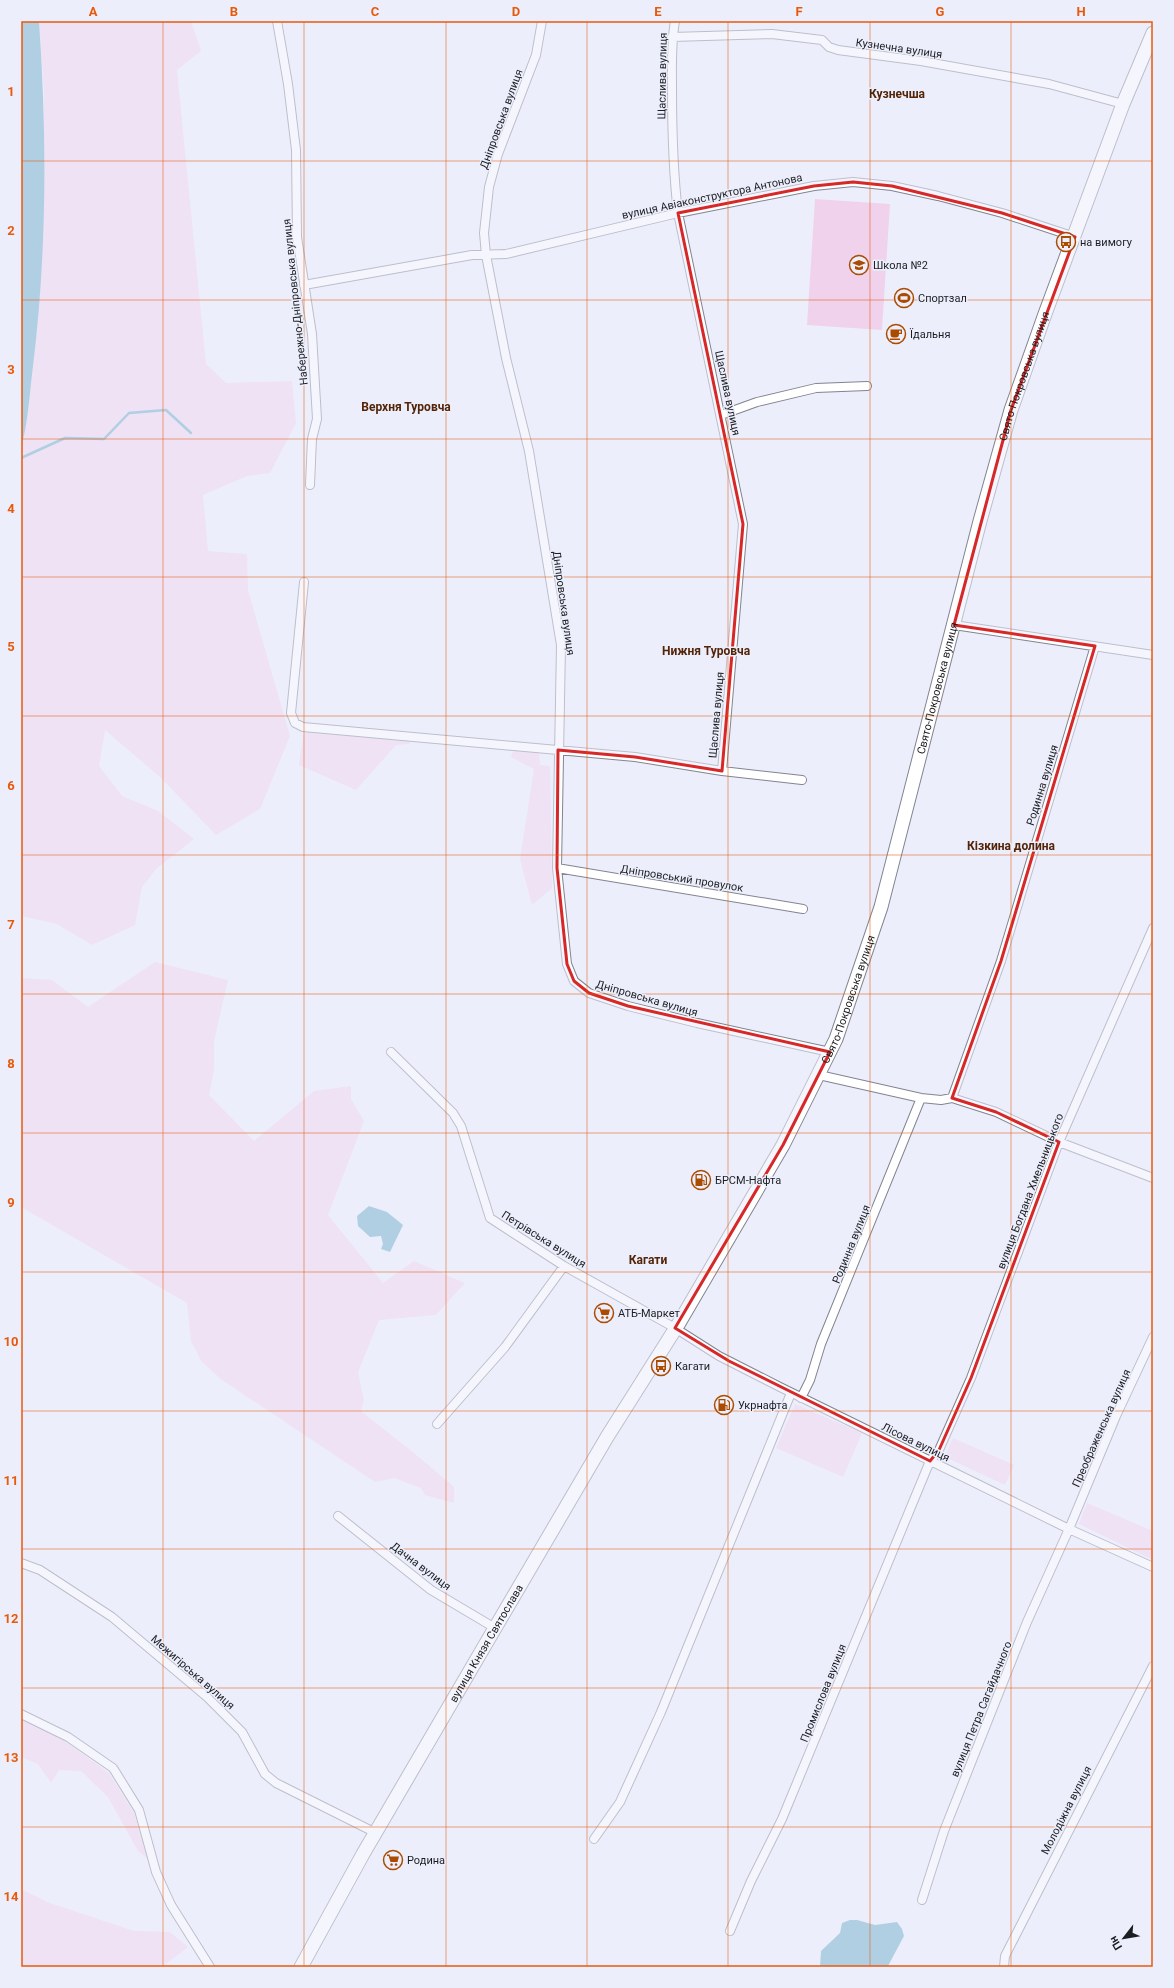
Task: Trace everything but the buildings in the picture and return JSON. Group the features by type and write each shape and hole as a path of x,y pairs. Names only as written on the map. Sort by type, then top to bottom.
{"main road":[{"name":"Свято-Покровська вулиця","path":"677,1326 782,1145 819,1075 845,1016 881,907 980,521 1011,410 1123,104 1153,33"},
{"name":"вулиця Князя Святослава","path":"301,1967 376,1833 607,1437 677,1326"}],"street":[{"name":"Набережно-Дніпровська вулиця","path":"277,21 288,84 296,150 297,237 312,334 317,418 312,439 310,485"},
{"name":"Дніпровська вулиця","path":"542,21 536,55 498,154 489,187 484,233 486,255 506,358 520,408 529,451 561,645 562,698 558,750 557,868 567,964 574,981 589,993 628,1006 830,1052"},
{"name":"Щаслива вулиця","path":"675,21 672,37 673,169 678,212 744,524 722,771"},
{"name":"Кузнечна вулиця","path":"672,37 772,34 822,40 829,47 838,50 921,61 1049,84 1123,104"},
{"name":"вулиця Авіаконструктора Антонова","path":"304,285 472,255 506,254 678,212 814,186 853,182 892,186 938,196 1002,213 1075,237"},
{"path":"721,415 757,402 816,388 867,386"},
{"path":"304,582 291,713 295,723 302,727 635,757 722,771 802,780"},
{"path":"954,625 1153,655"},
{"name":"Родинна вулиця","path":"952,1098 1001,961 1096,646"},
{"name":"Дніпровський провулок","path":"557,868 803,909"},
{"name":"вулиця Богдана Хмельницького","path":"930,1461 939,1450 971,1378 1059,1142 1153,928"},
{"name":"Петрівська вулиця","path":"391,1052 453,1113 461,1126 490,1218 564,1266 677,1326"},
{"path":"819,1075 921,1098 942,1100 952,1098 996,1112 1059,1142 1153,1178"},
{"name":"Родинна вулиця","path":"801,1398 810,1380 821,1344 921,1098"},
{"path":"438,1424 505,1347 564,1266"},
{"name":"Лісова вулиця","path":"677,1326 719,1356 791,1393 1069,1529 1153,1567"},
{"name":"Преображенська вулиця","path":"1069,1529 1116,1416 1153,1337"},
{"path":"594,1839 620,1802 660,1712 791,1393"},
{"name":"Промислова вулиця","path":"730,1931 751,1881 788,1805 930,1461"},
{"name":"Дачна вулиця","path":"338,1516 431,1590 495,1628"},
{"name":"вулиця Петра Сагайдачного","path":"922,1900 944,1831 1027,1622 1069,1529"},
{"name":"Межигірська вулиця","path":"21,1563 40,1570 112,1617 207,1697 242,1732 265,1774 276,1783 376,1833"},
{"name":"Молодіжна вулиця","path":"1004,1967 1005,1956 1153,1666"},
{"path":"21,1714 68,1737 114,1768 139,1810 156,1872 171,1905 210,1967"}],"highlighted area":[{"path":"853,182 892,186 1002,213 1075,237 1011,410 954,625 1095,646 1001,961 952,1098 996,1112 1059,1142 971,1378 939,1450 930,1461 729,1361 675,1328 783,1145 830,1052 628,1006 589,993 574,981 567,964 557,868 558,750 635,757 722,771 743,524 678,213 814,186"}],"shaded area":[{"path":"39,21 191,21 201,51 177,70 206,364 226,383 292,381 296,423 270,473 247,476 203,495 208,551 247,554 248,590 290,736 260,809 216,835 160,777 105,730 99,766 122,796 158,811 194,839 156,869 142,887 135,925 92,945 57,924 21,916 22,444 36,338 40,288 44,92"},
{"path":"815,199 890,204 882,330 807,325"},
{"path":"304,732 411,741 409,744 396,745 356,790 299,765"},
{"path":"514,749 539,752 540,765 550,766 552,888 532,905 520,859 534,769 511,757"},
{"path":"155,962 228,980 214,1041 214,1070 209,1095 254,1141 314,1091 351,1086 351,1099 364,1121 328,1215 383,1283 414,1261 465,1283 436,1315 379,1320 358,1372 364,1400 361,1411 454,1487 454,1503 425,1495 421,1488 394,1478 375,1482 222,1380 202,1362 191,1341 187,1303 21,1207 21,978 52,980 88,1007"},
{"path":"795,1404 862,1433 843,1477 776,1448"},
{"path":"953,1438 1014,1465 1005,1485 945,1457"},
{"path":"1087,1503 1153,1531 1153,1560 1079,1524"},
{"path":"21,1720 26,1720 63,1740 109,1773 134,1813 148,1859 138,1851 108,1797 81,1771 59,1770 51,1783 38,1764 21,1757"},
{"path":"21,1889 47,1902 134,1931 170,1932 188,1947 162,1967 21,1967"}],"water":[{"path":"21,21 39,21 42,64 44,194 38,323 27,418 21,447"},
{"path":"369,1206 387,1212 403,1225 390,1252 381,1249 383,1244 381,1236 370,1237 358,1226 357,1216"},
{"path":"850,1920 857,1920 875,1925 897,1922 902,1929 904,1936 888,1966 820,1967 821,1951 840,1933 842,1923"}],"waterway":[{"path":"21,458 65,438 104,439 129,413 166,410 191,433"}],"place":[{"name":"на вимогу","path":"1066,242"},
{"name":"Школа №2","path":"859,265"},
{"name":"Спортзал","path":"904,298"},
{"name":"Їдальня","path":"896,334"},
{"name":"БРСМ-Нафта","path":"701,1180"},
{"name":"АТБ-Маркет","path":"604,1313"},
{"name":"Кагати","path":"661,1366"},
{"name":"Укрнафта","path":"724,1405"},
{"name":"Родина","path":"393,1860"}],"district":[{"name":"Кузнечша","path":"897,94"},
{"name":"Верхня Туровча","path":"406,407"},
{"name":"Нижня Туровча","path":"706,651"},
{"name":"Кізкина долина","path":"1011,846"},
{"name":"Кагати","path":"648,1260"}]}
